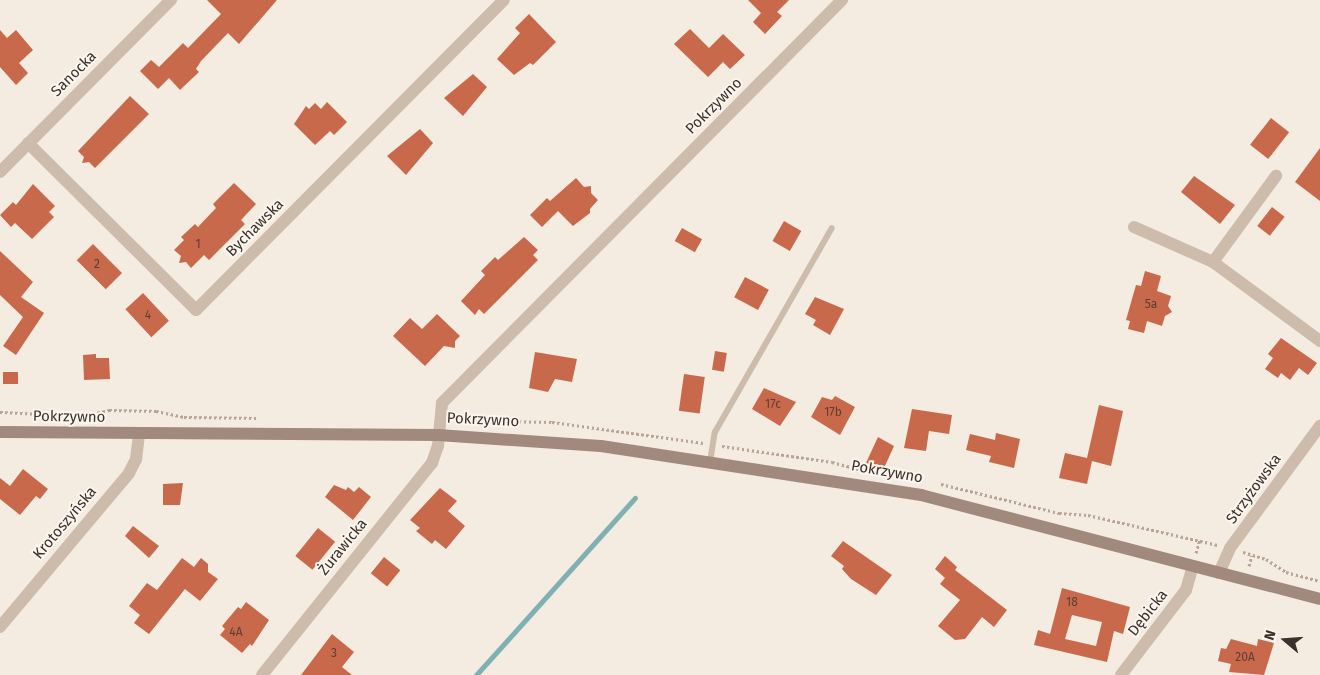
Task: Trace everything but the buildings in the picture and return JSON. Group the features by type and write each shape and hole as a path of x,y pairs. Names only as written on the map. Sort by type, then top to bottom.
{"street":[{"name":"Sanocka","path":"0,172 171,0"},
{"name":"Bychawska","path":"28,143 196,310 504,0"},
{"name":"Pokrzywno","path":"438,434 442,403 842,0"},
{"path":"1213,262 1276,176"},
{"path":"1134,227 1213,262 1320,341"},
{"name":"Strzyżowska","path":"1219,573 1230,548 1320,426"},
{"name":"Pokrzywno","path":"0,432 438,434 548,441 710,462 921,495 1320,599"},
{"name":"Krotoszyńska","path":"0,627 128,473 136,459 139,433"},
{"name":"Żurawicka","path":"262,675 432,463 438,434"},
{"name":"Dębicka","path":"1121,675 1186,590 1193,566"}],"lane":[{"path":"710,462 715,432 832,228"}],"path":[{"path":"1238,550 1286,572 1320,581"},
{"path":"1247,572 1252,555"}],"waterway":[{"path":"476,675 635,498"}]}
